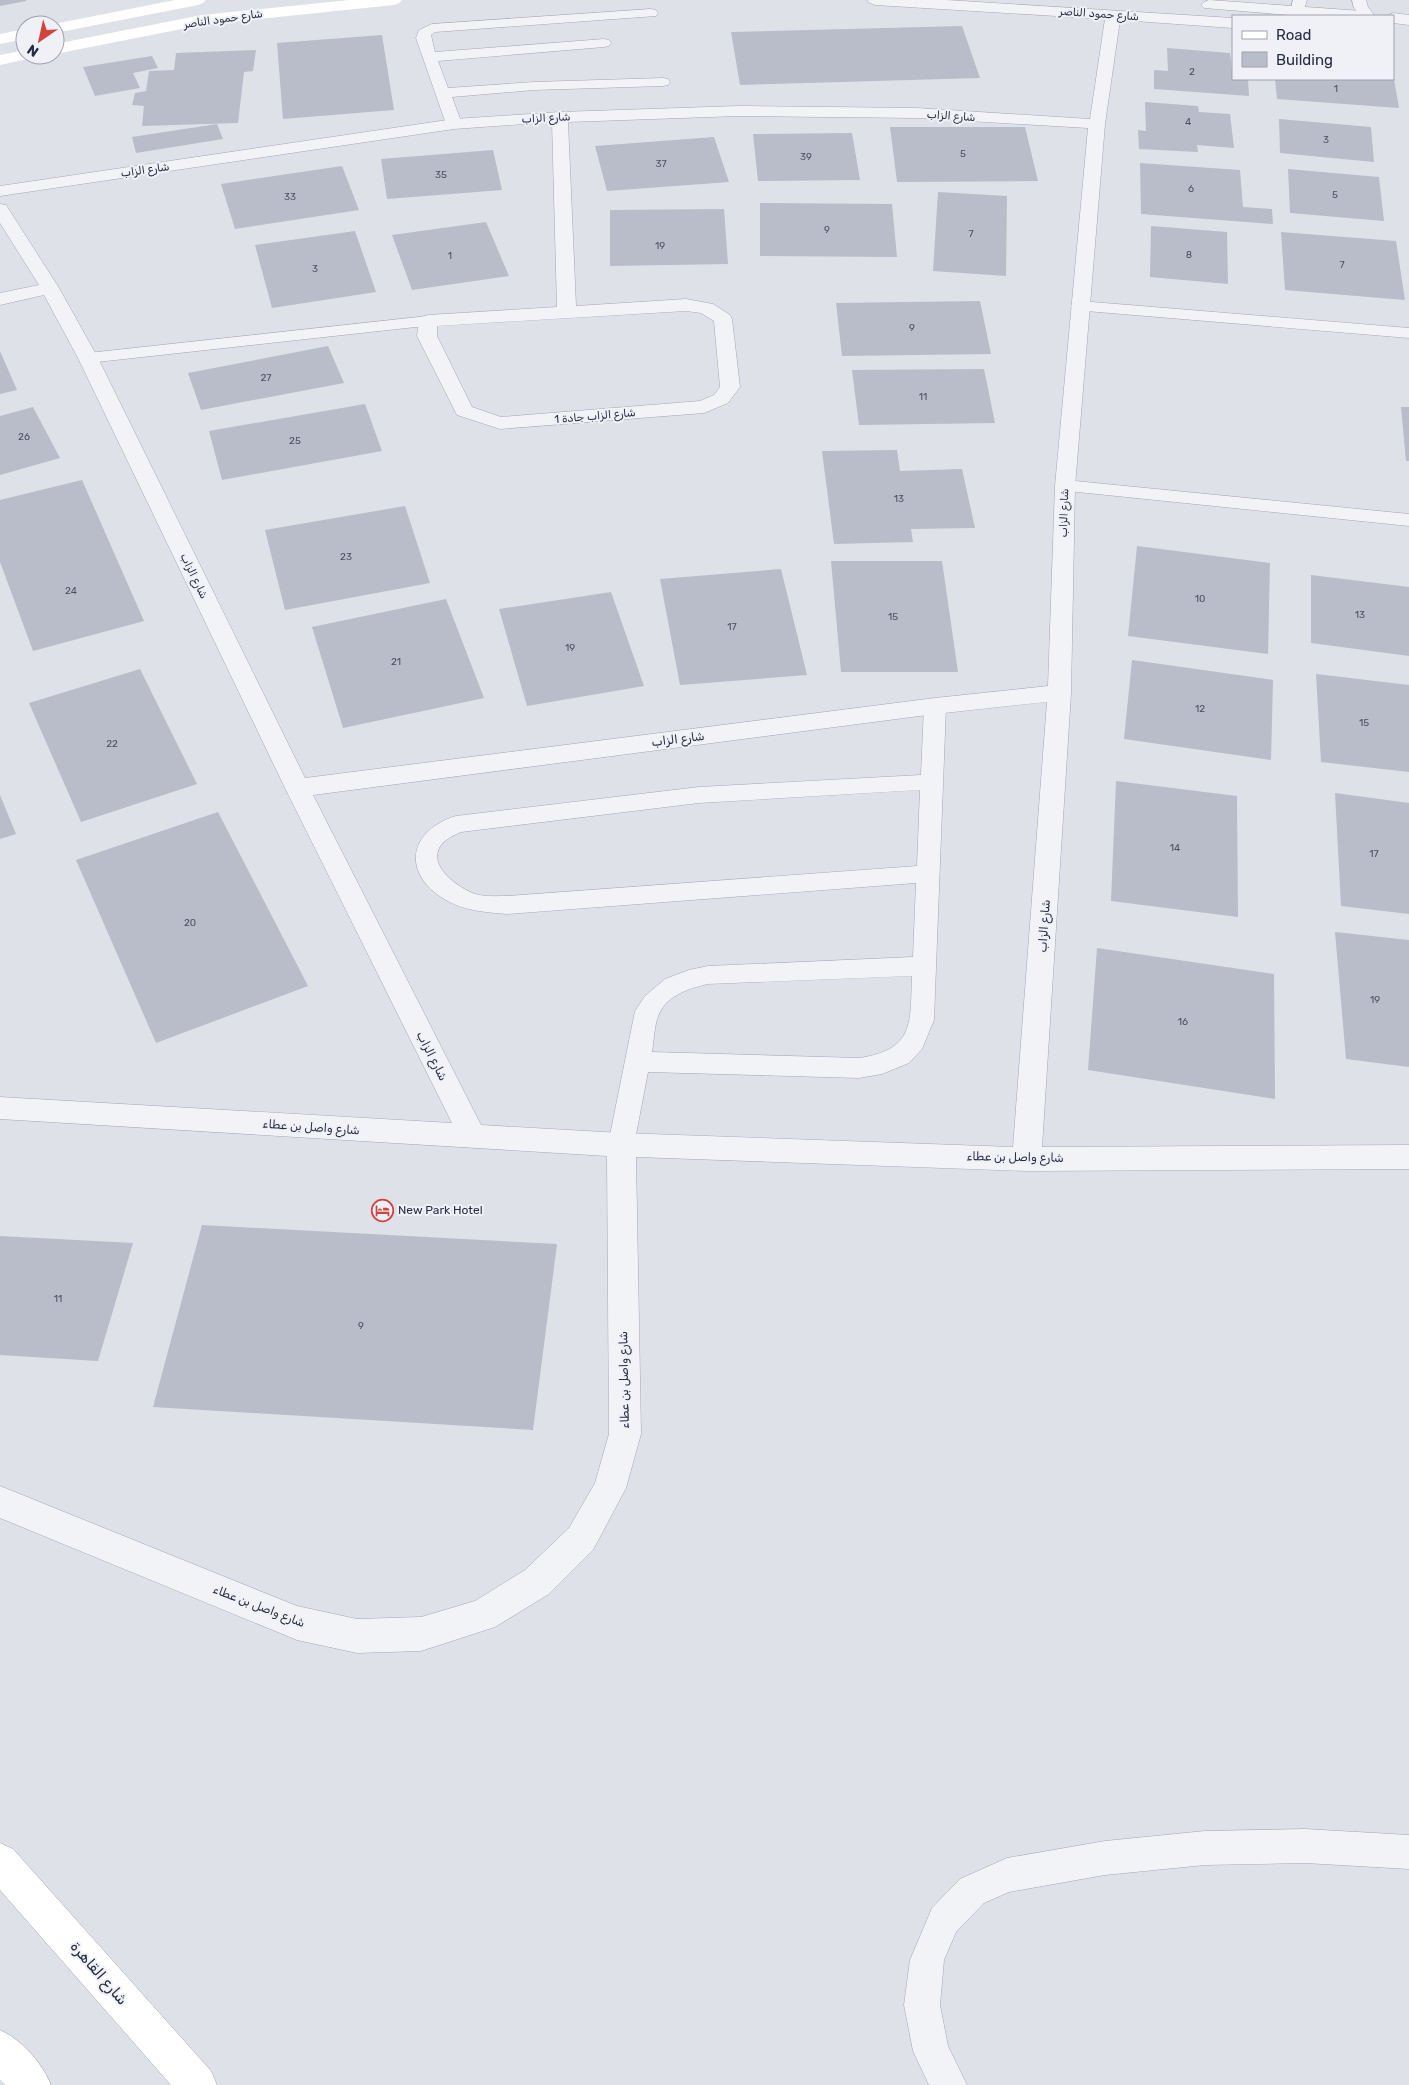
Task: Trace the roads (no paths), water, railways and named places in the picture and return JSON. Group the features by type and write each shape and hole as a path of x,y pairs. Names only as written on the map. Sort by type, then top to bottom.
{"street":[{"name":"شارع حمود الناصر","path":"65,26 198,0"},
{"name":"شارع حمود الناصر","path":"65,47 202,20 394,0"},
{"name":"شارع حمود الناصر","path":"875,0 1232,23"},
{"path":"1192,4 1299,6 1356,15"},
{"name":"شارع الزاب","path":"1027,1158 1059,693 1064,486 1097,124 1113,14"},
{"path":"1394,18 1409,20"},
{"path":"0,39 15,36"},
{"path":"0,60 15,57"},
{"name":"شارع الزاب","path":"0,191 454,124 560,117 748,111 917,114 1097,124"},
{"path":"560,117 567,313"},
{"name":"شارع الزاب","path":"0,208 50,288 88,358 298,788 473,1137"},
{"path":"0,299 50,288"},
{"name":"شارع الزاب جادة 1","path":"686,306 706,308 723,319 730,387 721,398 704,407 500,423 464,410 427,336 428,321 686,306"},
{"name":"شارع الزاب","path":"298,788 935,706 1059,693"},
{"name":"شارع واصل بن عطاء","path":"0,1108 621,1145 1027,1158 1409,1157"},
{"name":"شارع واصل بن عطاء","path":"0,1502 297,1623 357,1636 421,1634 482,1615 537,1582 581,1539 610,1488 625,1434 621,1145"},
{"name":"شارع القاهرة","path":"0,1862 197,2085"},
{"path":"0,2050 31,2085"}],"lane":[{"path":"1359,0 1361,8 1367,15"},
{"path":"454,124 423,38 424,33 432,28 651,13"},
{"path":"430,57 604,43"},
{"path":"442,94 544,86 663,82"},
{"path":"1080,306 1409,333"},
{"path":"88,358 428,321"},
{"path":"1064,486 1409,520"},
{"path":"636,1062 859,1068 879,1066 896,1059 910,1049 918,1035 922,1020 935,706"},
{"path":"929,874 517,904 487,904 467,900 450,892 437,882 427,862 426,853 428,844 434,836 456,824 698,795 932,782"},
{"path":"621,1145 636,1062 648,1011 657,997 671,986 689,979 708,975 925,966"},
{"path":"949,2085 931,2051 922,2004 927,1960 944,1920 972,1891 1008,1875 1105,1858 1205,1848 1306,1846 1409,1852"}],"place":[{"name":"New Park Hotel","path":"382,1210"}]}
